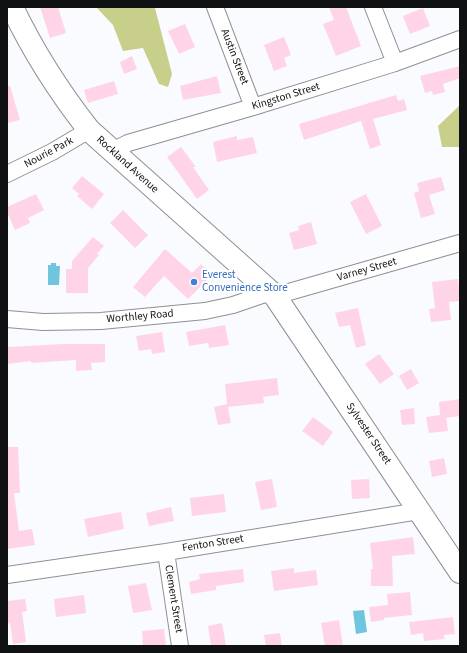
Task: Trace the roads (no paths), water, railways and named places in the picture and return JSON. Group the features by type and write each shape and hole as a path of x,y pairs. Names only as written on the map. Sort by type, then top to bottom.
{"street":[{"name":"Rockland Avenue","path":"12,7 20,24 66,100 89,130 273,294"},
{"name":"Austin Street","path":"215,7 253,107"},
{"path":"374,7 395,63"},
{"name":"Kingston Street","path":"112,151 128,143 161,132 253,107 395,63 460,39"},
{"name":"Nourie Park","path":"7,174 52,152 89,130"},
{"name":"Varney Street","path":"273,294 460,243"},
{"name":"Worthley Road","path":"7,319 43,322 101,321 205,312 273,294"},
{"name":"Sylvester Street","path":"273,294 460,572"},
{"name":"Fenton Street","path":"7,575 166,552 419,511"},
{"name":"Clement Street","path":"166,552 180,646"}],"water":[{"path":"51,263 56,263 56,266 60,266 59,285 48,285 48,265 51,265"},
{"path":"364,610 367,632 356,634 353,611"}],"place":[{"name":"Everest Convenience Store","path":"194,282"}]}
